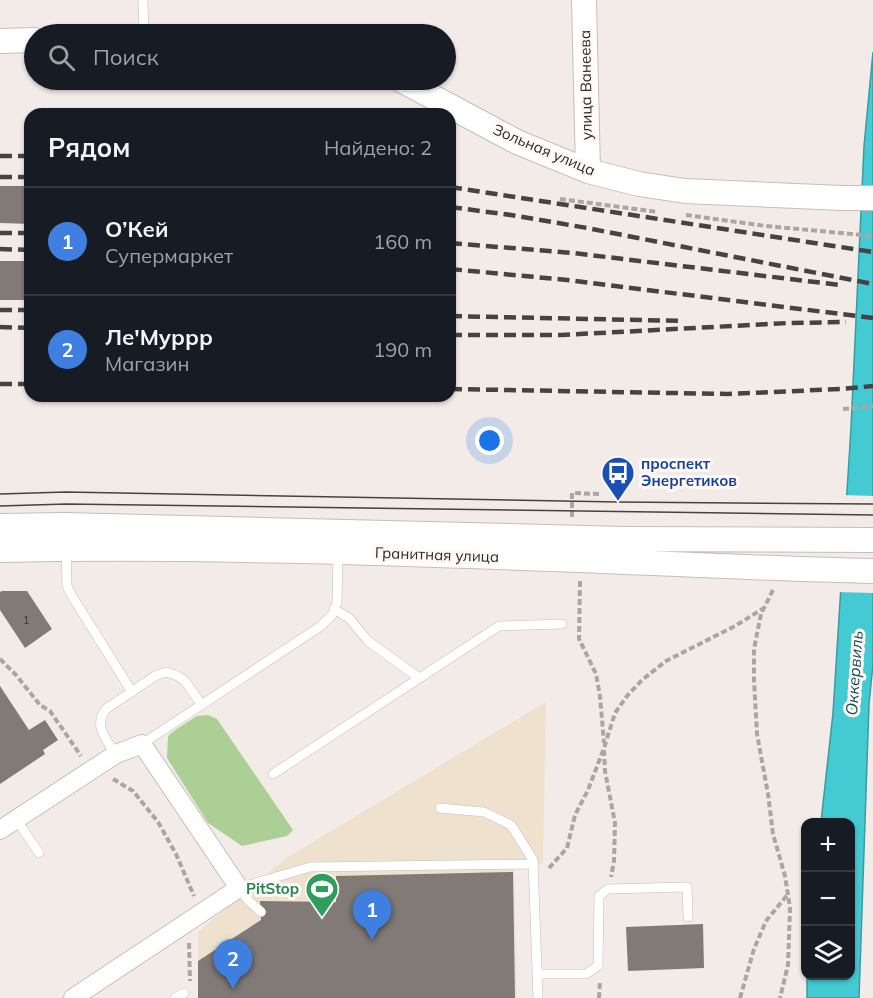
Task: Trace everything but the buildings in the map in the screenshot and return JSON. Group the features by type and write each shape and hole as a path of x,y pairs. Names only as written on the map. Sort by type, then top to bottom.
{"street":[{"name":"улица Ванеева","path":"584,0 588,171"},
{"path":"0,41 24,40"},
{"name":"Зольная улица","path":"420,90 453,108"},
{"name":"Зольная улица","path":"456,109 517,142 588,171 639,184 685,190 873,198"},
{"name":"Гранитная улица","path":"0,526 65,525 625,539 873,540"},
{"name":"Гранитная улица","path":"0,550 66,548 338,552 578,560 776,578 873,571"},
{"path":"0,830 116,754 142,744 239,888 73,998"}],"lane":[{"path":"143,0 144,24"},
{"path":"66,548 68,586 72,596 132,692"},
{"path":"142,744 321,626 332,615 337,603 338,552"},
{"path":"334,609 349,618 368,641 420,678"},
{"path":"273,774 499,626 562,624"},
{"path":"116,754 102,731 100,716 106,709 156,676 166,672 176,675 185,681 201,704"},
{"path":"440,808 484,812 511,825 533,860 538,998"},
{"path":"16,819 39,853"},
{"path":"261,912 239,888 310,867 534,864"},
{"path":"537,974 586,974 598,966 599,896 608,889 687,887 688,917"},
{"path":"175,998 184,993"}],"path":[{"path":"560,199 660,212"},
{"path":"683,215 766,226 873,236"},
{"path":"843,409 873,406"},
{"path":"572,523 572,493 599,494"},
{"path":"580,575 579,639 596,674 600,696 605,771 615,823 614,861 608,889"},
{"path":"776,578 761,614 754,649 754,680 757,734 773,834 789,894 788,965 780,998"},
{"path":"535,891 552,864 567,848 575,815 588,790 615,713 627,696 642,680 666,661 765,608"},
{"path":"0,659 40,705 50,711 82,758 93,770 133,791 158,822 176,854 201,913"},
{"path":"740,998 754,949 766,921 789,894"},
{"path":"189,949 190,963"}],"shaded area":[{"path":"546,702 543,864 514,870 517,998 198,998 198,932 286,858"}],"green space":[{"path":"208,715 217,719 293,830 287,836 242,846 208,823 167,758 168,736 197,716"}],"water":[{"name":"Оккервиль","path":"873,52 873,664 869,704 859,998 807,998 807,980 855,980 855,818 821,818 833,713 851,428 864,146"}],"pier":[{"path":"843,495 873,496 873,593 837,592"}],"tram line":[{"path":"0,494 66,492 873,504"},
{"path":"0,506 66,504 873,515"}],"railway":[{"path":"0,156 24,156"},
{"path":"0,177 24,177"},
{"path":"456,188 873,252"},
{"path":"456,208 587,228 873,284"},
{"path":"0,233 24,233"},
{"path":"456,243 573,253 840,285"},
{"path":"0,249 24,250"},
{"path":"456,270 567,280 873,318"},
{"path":"0,310 24,310"},
{"path":"456,316 684,321"},
{"path":"456,335 562,335 846,322"},
{"path":"0,327 24,328"},
{"path":"0,384 24,384"},
{"path":"456,389 727,394 873,386"}],"place":[{"name":"проспект Энергетиков","path":"618,502"},
{"name":"PitStop","path":"322,918"},
{"name":"О’Кей","path":"372,940"},
{"name":"Ле'Муррр","path":"233,989"}]}
